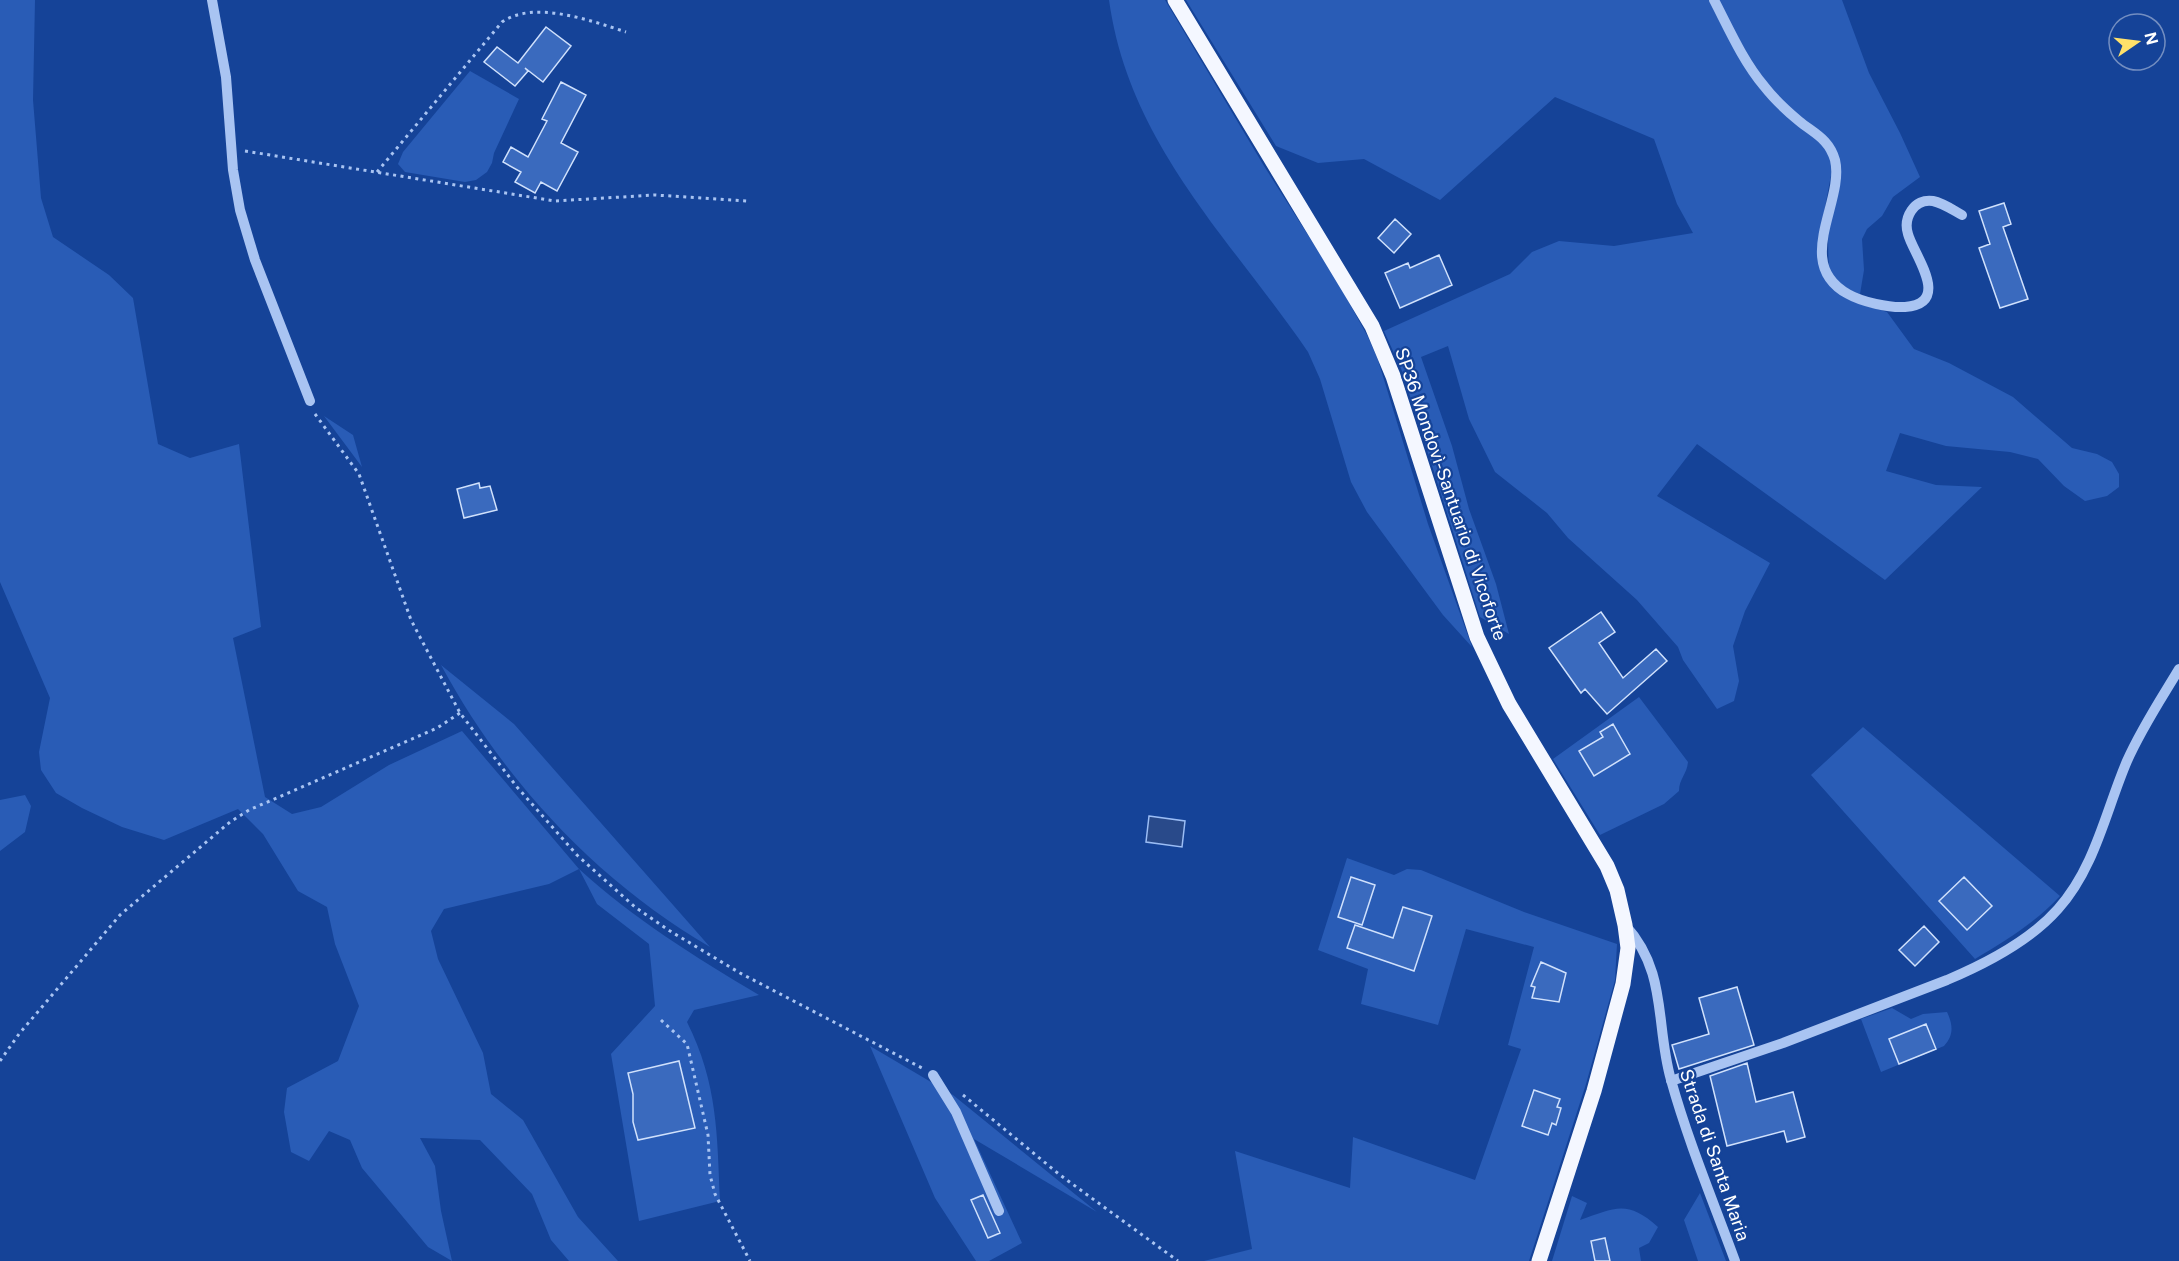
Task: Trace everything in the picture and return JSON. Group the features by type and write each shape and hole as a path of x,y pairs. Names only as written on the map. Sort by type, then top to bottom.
{"main road":[{"name":"SP36 Mondovì-Santuario di Vicoforte","path":"1175,0 1372,326 1393,376 1418,459 1480,644 1509,704 1607,867 1617,890 1628,948 1623,984 1594,1091 1539,1261"}],"street":[{"path":"212,0 226,77 237,197 249,243 310,401"},
{"path":"1714,0 1760,80 1799,121 1823,138 1832,152 1835,175 1822,252 1826,273 1836,285 1862,300 1900,307 1916,304 1925,296 1929,279 1908,234 1908,215 1919,203 1931,201 1962,215"},
{"path":"1671,1081 1783,1043 1947,980 1971,970 2032,933 2058,909 2075,885 2096,845 2132,751 2179,669"},
{"name":"Strada di Santa Maria","path":"1625,925 1643,946 1651,965 1671,1081 1735,1261"},
{"path":"933,1075 956,1112 999,1211"}],"path":[{"path":"545,6 626,32"},
{"path":"377,172 502,22 522,8"},
{"path":"231,149 555,201 655,195 747,201"},
{"path":"310,401 320,422 344,450 359,474 411,620 460,713 517,787 565,842 635,907 740,973 933,1075"},
{"path":"0,1060 120,915 230,822 249,810 437,728 460,713"},
{"path":"661,1020 687,1044 708,1135 710,1175 715,1194 750,1261"},
{"path":"954,1089 1060,1175 1178,1261"}],"shaded area":[{"path":"0,0 35,0 33,100 41,198 53,237 109,275 133,298 158,444 190,458 239,444 261,627 233,638 265,797 292,814 321,807 389,765 462,731 579,869 549,884 444,909 431,931 438,959 483,1053 491,1094 523,1120 578,1217 618,1261 569,1261 551,1240 532,1194 480,1140 420,1138 435,1166 441,1211 452,1261 428,1247 362,1168 350,1140 329,1131 309,1161 291,1152 284,1112 287,1088 338,1061 359,1006 335,944 327,907 298,891 263,834 238,809 164,840 122,827 82,808 56,793 41,770 39,752 50,698 0,582"},
{"path":"1109,0 1165,0 1264,166 1336,279 1378,360 1428,524 1472,647 1443,615 1367,512 1351,482 1320,379 1308,352 1216,228 1160,145 1138,100 1120,52"},
{"path":"1186,0 1710,0 1740,57 1820,140 1831,159 1831,175 1818,245 1819,266 1827,281 1860,304 1887,312 1914,349 1949,363 2013,397 2072,448 2097,454 2112,462 2119,474 2119,487 2107,496 2085,501 2064,486 2038,459 2010,452 1946,446 1900,433 1886,471 1936,485 1982,487 1885,580 1697,444 1657,496 1770,563 1745,611 1733,646 1739,681 1734,701 1717,709 1683,660 1678,647 1637,600 1568,538 1547,513 1495,472 1469,419 1448,346 1421,357 1452,446 1469,509 1496,584 1509,634 1480,617 1402,371 1384,331 1510,274 1532,252 1559,241 1614,246 1693,233 1677,204 1654,139 1555,97 1440,200 1364,159 1318,163 1276,146"},
{"path":"1718,0 1842,0 1869,73 1920,177 1893,197 1882,216 1867,229 1862,239 1864,270 1860,294 1836,280 1829,265 1828,233 1833,144 1783,102 1768,84 1745,49"},
{"path":"470,71 519,99 487,172 476,180 465,182 405,172 398,164 403,152"},
{"path":"324,416 353,435 362,467"},
{"path":"441,665 514,724 710,947 669,921 629,891 556,824 493,748"},
{"path":"1639,697 1688,762 1687,766 1679,791 1664,804 1600,835 1553,759"},
{"path":"1863,727 2060,896 2030,923 1975,959 1811,775"},
{"path":"25,795 31,806 25,832 0,851 0,800"},
{"path":"1149,816 1185,821 1182,847 1146,842"},
{"path":"1347,858 1394,875 1407,869 1421,870 1524,912 1617,944 1615,980 1586,1084 1529,1261 1204,1261 1252,1249 1235,1151 1350,1188 1353,1137 1475,1180 1521,1049 1508,1045 1534,947 1466,929 1438,1025 1361,1004 1368,969 1318,950"},
{"path":"579,869 621,904 666,936 759,995 694,1010 687,1022 705,1067 710,1088 716,1131 720,1201 639,1221 611,1054 655,1006 649,944 597,904"},
{"path":"1892,1008 1911,1019 1923,1014 1947,1012 1951,1034 1944,1046 1881,1072 1861,1019"},
{"path":"870,1046 953,1095 1097,1212 974,1139 1022,1243 989,1261 976,1261 935,1198"},
{"path":"1700,1193 1726,1261 1698,1261 1684,1220"},
{"path":"1572,1196 1587,1203 1580,1220 1620,1208 1638,1212 1658,1227 1649,1243 1639,1248 1641,1261 1552,1261"}],"building":[{"path":"546,27 571,46 543,82 525,68 528,71 515,86 484,62 497,47 518,63"},
{"path":"561,82 586,95 561,143 578,152 557,191 541,182 535,193 515,182 521,172 503,162 511,147 528,157 547,121 542,119"},
{"path":"2004,203 2011,224 2003,227 2028,299 2000,308 1979,248 1990,244 1979,211"},
{"path":"1395,219 1411,234 1394,253 1378,238"},
{"path":"1439,255 1452,285 1400,308 1385,273 1408,263 1410,268"},
{"path":"479,483 480,488 490,486 497,510 464,518 457,489"},
{"path":"1601,612 1615,632 1599,643 1623,678 1656,649 1667,661 1607,714 1585,689 1581,693 1549,648"},
{"path":"1613,724 1630,754 1594,776 1579,751 1603,737 1600,732"},
{"path":"1351,877 1375,885 1362,925 1338,917"},
{"path":"1964,877 1992,906 1967,930 1939,901"},
{"path":"1403,907 1432,916 1414,971 1347,948 1355,925 1393,938"},
{"path":"1924,926 1939,942 1915,966 1899,950"},
{"path":"1541,962 1566,973 1559,1002 1532,998 1535,987 1531,986"},
{"path":"1737,987 1754,1045 1679,1069 1672,1045 1709,1034 1699,998"},
{"path":"1926,1024 1936,1049 1899,1064 1889,1039"},
{"path":"679,1061 695,1128 638,1140 633,1122 633,1094 628,1073"},
{"path":"1747,1063 1756,1102 1793,1092 1805,1137 1787,1142 1784,1131 1727,1146 1710,1076"},
{"path":"1534,1090 1560,1099 1557,1107 1561,1108 1556,1125 1552,1123 1548,1135 1522,1126"},
{"path":"983,1195 1000,1233 988,1238 971,1200"},
{"path":"1605,1238 1610,1261 1595,1261 1591,1241"}]}
